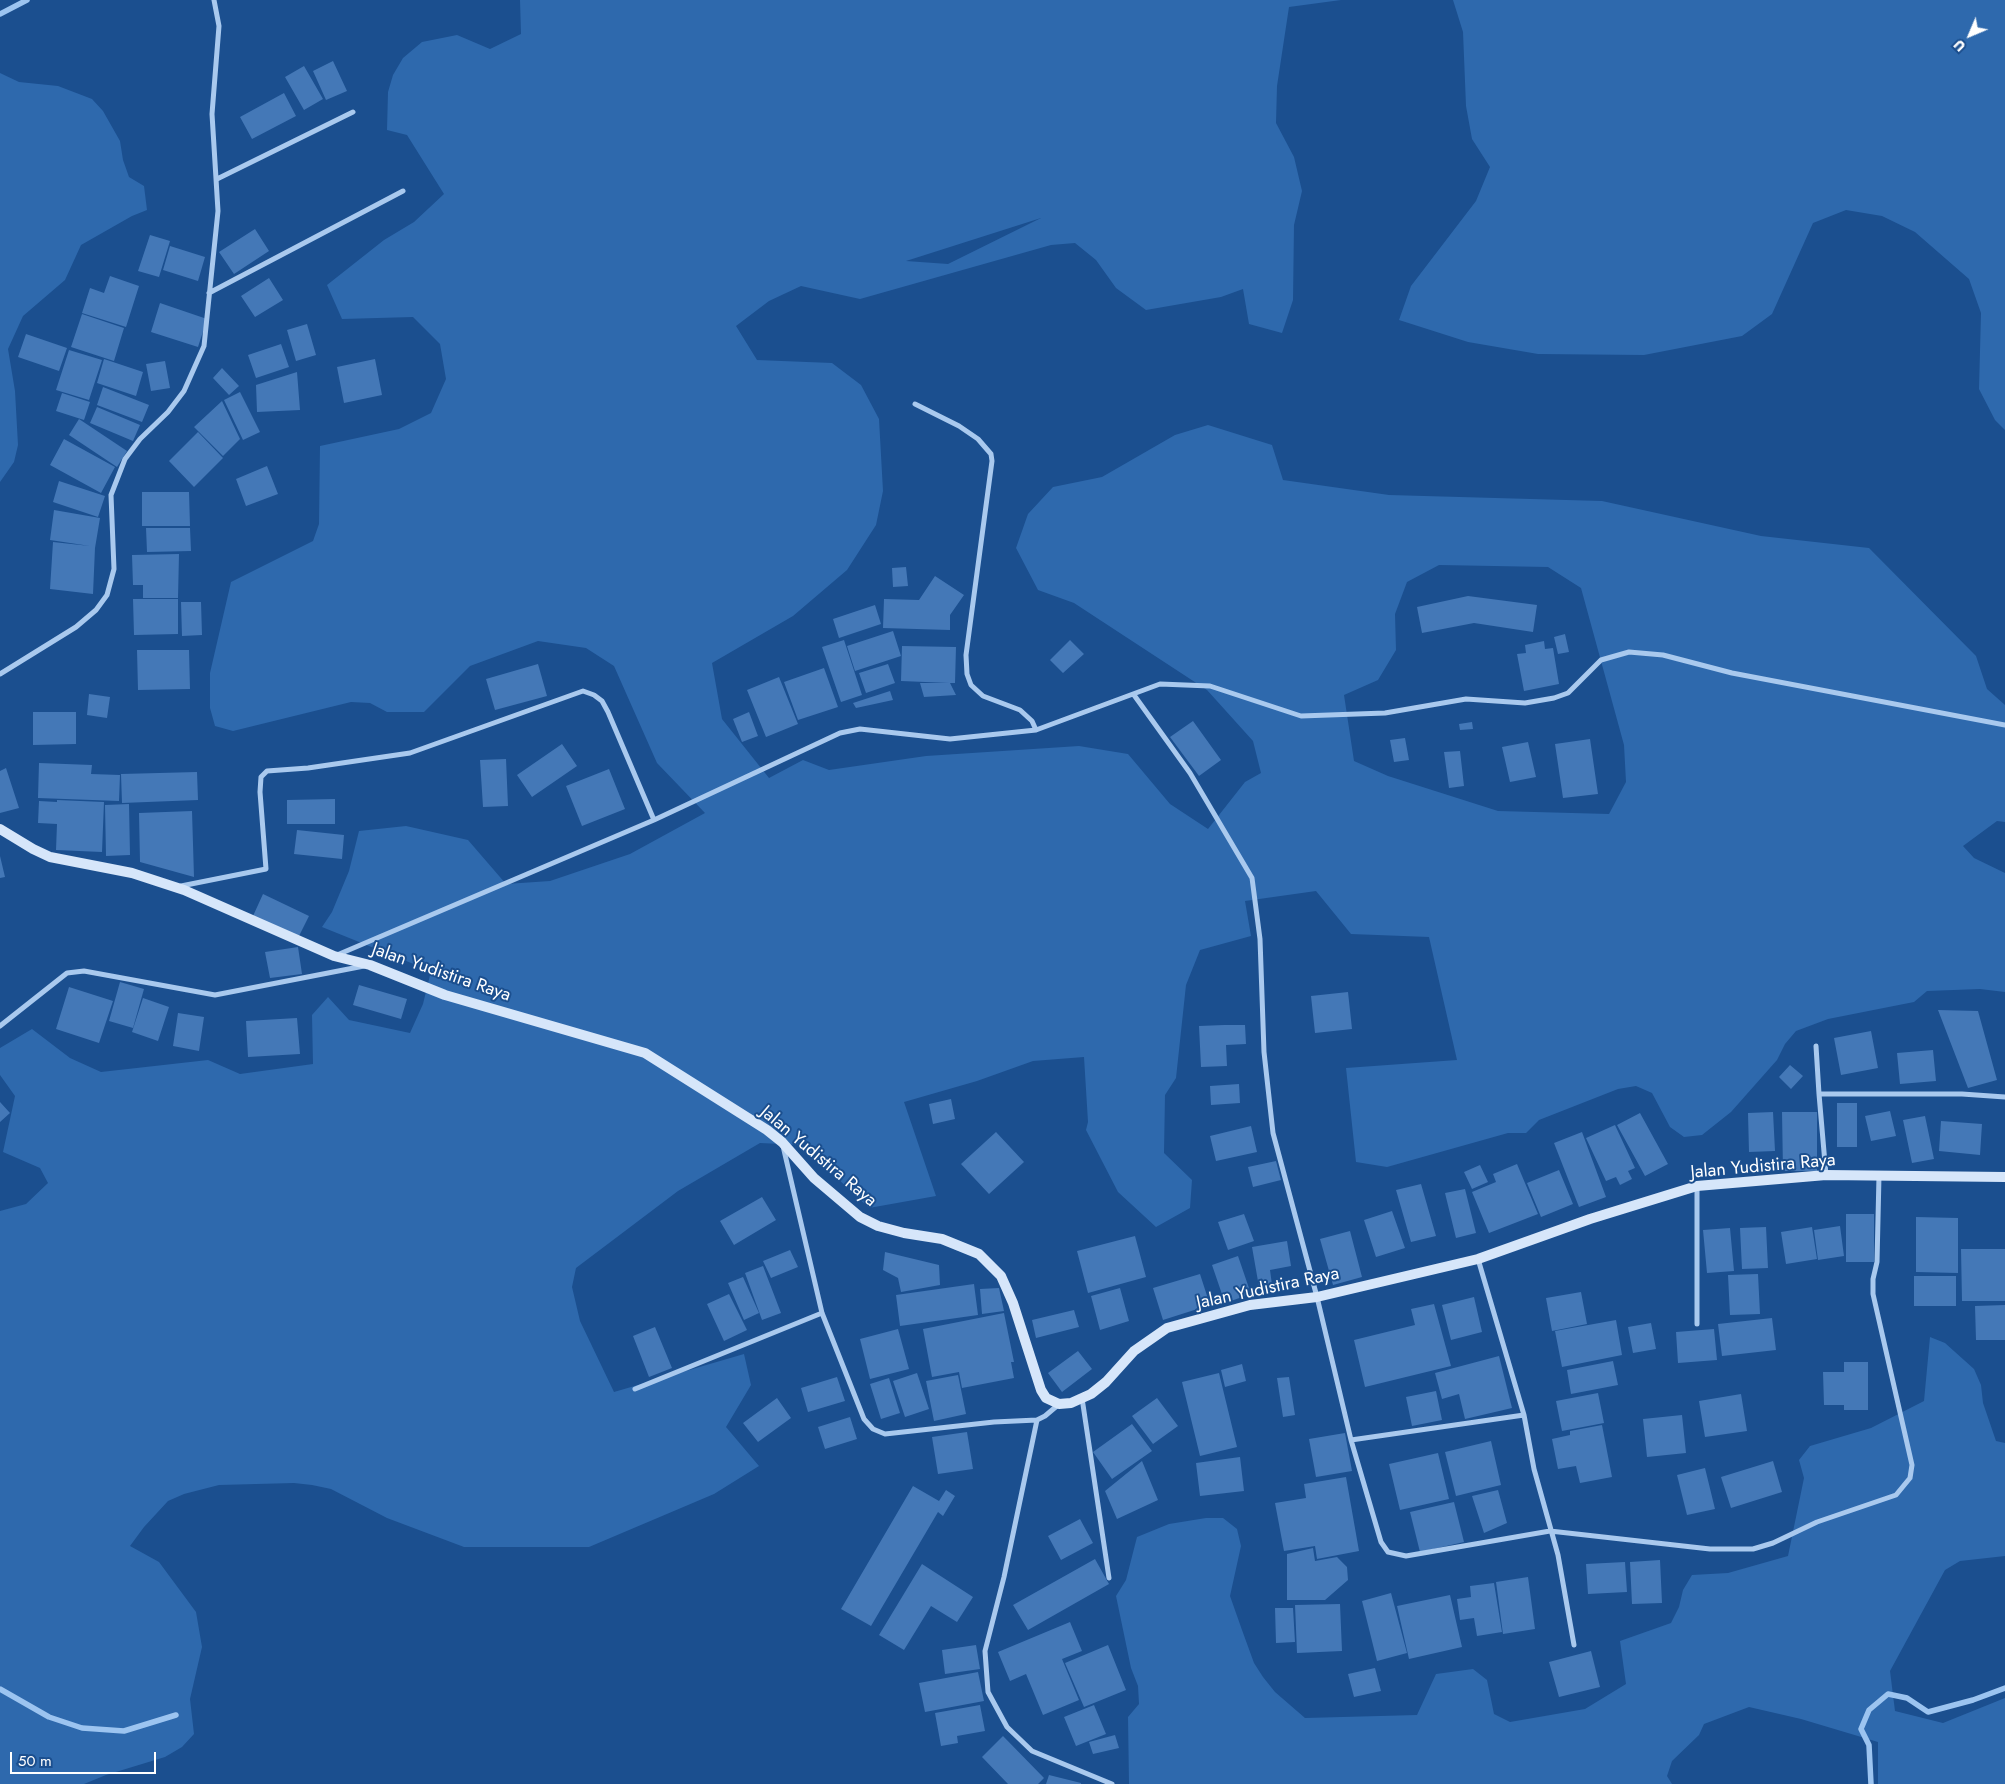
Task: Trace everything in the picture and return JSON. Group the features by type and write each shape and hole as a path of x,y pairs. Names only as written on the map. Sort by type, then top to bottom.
{"street":[{"path":"0,674 76,627 96,610 107,595 114,569 111,495 125,459 140,439 168,412 184,391 204,346 218,211 212,114 219,26 214,0"},
{"path":"216,179 353,112"},
{"path":"209,293 403,191"},
{"path":"915,404 959,426 978,439 990,454 992,461 966,655 967,674 971,685 983,696 1020,710 1032,721 1036,730"},
{"path":"334,956 654,820 840,733 860,729 950,739 1036,730 1160,684 1210,686 1302,716 1385,713 1466,699 1525,703 1554,698 1568,693 1601,660 1629,652 1663,655 1732,673 2005,724"},
{"path":"175,887 260,872 266,868 260,792 261,777 267,772 410,753 583,691 594,695 602,701 654,820"},
{"path":"1134,695 1190,773 1252,878 1260,939 1264,1052 1273,1133 1351,1440 1381,1542 1388,1552 1406,1556 1550,1531 1710,1549 1753,1549 1773,1543 1817,1522 1896,1495 1910,1478 1912,1465 1873,1294 1873,1278 1877,1262 1880,1176"},
{"name":"Jalan Yudistira Raya","path":"0,829 50,857 132,873 175,887 334,956 370,965 487,1009 645,1052 706,1090 782,1142 814,1178 860,1217 878,1226 904,1233 942,1239 979,1254 1001,1276 1013,1303 1041,1390 1046,1398 1059,1404 1071,1403 1091,1394 1106,1382 1134,1352 1167,1328 1250,1305 1316,1297 1478,1259 1590,1219 1698,1186 1826,1175 2005,1177"},
{"path":"0,1026 67,973 84,971 215,995 370,965"},
{"path":"1816,1046 1826,1175"},
{"path":"1819,1094 1962,1094 2005,1097"},
{"path":"782,1142 822,1313 864,1419 879,1433 885,1434 994,1422 1037,1420 1046,1416 1059,1404"},
{"path":"1697,1324 1698,1186"},
{"path":"1478,1259 1524,1415 1550,1531 1558,1555 1574,1645"},
{"path":"635,1389 822,1313"},
{"path":"1082,1398 1109,1578"},
{"path":"1351,1440 1524,1415"},
{"path":"1037,1420 1004,1577 984,1652 988,1692 1006,1727 1032,1751 1112,1784"}],"shaded area":[{"path":"520,0 1341,0 1289,7 1277,86 1276,123 1294,157 1302,191 1294,225 1293,300 1282,333 1249,324 1243,289 1221,297 1146,310 1116,288 1096,260 1075,243 1051,245 860,299 801,286 769,301 736,326 757,360 832,363 861,385 879,419 883,491 876,525 847,570 793,616 712,663 722,719 769,778 803,760 829,770 926,756 1079,746 1128,754 1170,804 1208,829 1245,782 1261,773 1253,741 1207,690 1074,603 1038,590 1016,548 1028,514 1053,487 1102,477 1175,435 1208,425 1272,445 1283,480 1389,495 1602,501 1761,536 1869,548 1976,656 1987,689 2005,705 2005,822 1997,821 1963,846 1974,858 2005,873 2005,992 1980,989 1927,991 1914,1002 1828,1019 1796,1031 1785,1044 1777,1060 1731,1112 1702,1135 1684,1137 1670,1127 1652,1093 1636,1086 1618,1089 1539,1120 1526,1133 1508,1133 1387,1167 1356,1162 1346,1068 1457,1060 1429,937 1351,934 1316,891 1245,901 1251,936 1200,950 1186,985 1176,1078 1165,1095 1164,1153 1192,1180 1190,1208 1156,1227 1118,1192 1086,1130 1088,1122 1084,1057 1033,1061 977,1081 904,1102 936,1196 869,1208 802,1145 760,1143 678,1191 576,1268 572,1287 580,1321 614,1392 744,1354 751,1385 726,1427 759,1466 714,1494 589,1547 464,1547 387,1518 331,1489 312,1485 294,1483 219,1485 184,1494 168,1501 144,1527 130,1546 159,1562 196,1612 202,1647 190,1699 194,1734 182,1747 165,1757 106,1775 84,1784 0,1784 0,1211 26,1204 48,1183 40,1168 3,1152 15,1096 0,1075 0,1048 32,1029 70,1058 101,1072 208,1060 240,1074 313,1064 312,1015 328,997 349,1020 410,1033 423,1004 431,971 322,927 332,912 349,871 359,831 406,826 468,840 506,884 550,881 630,854 705,813 657,763 614,666 586,648 538,641 470,666 424,712 387,712 370,703 351,702 233,731 215,726 210,708 210,673 231,582 313,541 319,524 320,446 399,429 431,413 446,379 440,344 413,317 342,319 327,285 384,240 414,222 444,194 407,135 387,130 388,92 393,75 403,58 422,42 457,35 490,49 521,34","holes":["1041,218 948,264 906,261","1439,565 1548,567 1581,588 1624,745 1626,782 1609,814 1498,811 1388,776 1354,761 1344,695 1378,680 1396,650 1395,614 1407,582"]},
{"path":"1453,0 2005,0 2005,430 1995,420 1979,389 1981,313 1969,279 1915,232 1882,216 1846,210 1813,223 1772,314 1742,336 1644,355 1538,354 1468,342 1399,320 1411,286 1476,201 1490,167 1472,139 1466,106 1463,32"},
{"path":"0,73 19,82 58,86 92,99 103,111 120,141 123,160 129,177 144,186 147,210 132,216 81,245 65,280 23,316 8,349 15,391 18,445 14,462 0,482"},
{"path":"1930,1337 1945,1343 1974,1369 1981,1385 1983,1403 1996,1441 2005,1443 2005,1556 1960,1561 1945,1570 1890,1671 1895,1711 1943,1723 2005,1698 2005,1784 1878,1784 1878,1742 1801,1719 1749,1707 1704,1724 1699,1735 1672,1761 1667,1776 1672,1784 1129,1784 1128,1717 1139,1704 1138,1686 1131,1668 1116,1596 1126,1580 1137,1537 1169,1524 1206,1518 1223,1518 1237,1529 1241,1546 1230,1596 1242,1630 1254,1663 1263,1677 1275,1692 1305,1718 1417,1715 1436,1674 1473,1669 1487,1680 1494,1714 1510,1722 1585,1709 1626,1684 1620,1641 1671,1623 1679,1607 1683,1590 1692,1575 1728,1573 1788,1556 1804,1478 1799,1460 1810,1446 1871,1428 1924,1401"}],"building":[{"path":"333,61 347,91 326,100 313,71"},
{"path":"304,66 323,99 304,110 285,77"},
{"path":"284,93 296,116 252,139 240,117"},
{"path":"255,229 269,251 234,274 219,252"},
{"path":"150,235 170,241 159,277 138,271"},
{"path":"170,246 205,257 198,281 163,270"},
{"path":"110,276 139,286 126,327 82,313 90,288 104,293"},
{"path":"269,278 283,300 255,317 241,296"},
{"path":"160,303 207,319 198,347 151,332"},
{"path":"82,314 124,328 114,361 71,347"},
{"path":"307,324 316,355 296,361 287,330"},
{"path":"26,334 67,348 59,371 18,357"},
{"path":"281,344 289,367 256,378 248,355"},
{"path":"69,350 102,360 89,400 56,390"},
{"path":"104,359 143,372 136,396 97,383"},
{"path":"375,359 382,395 344,403 337,367"},
{"path":"165,361 170,388 151,391 146,364"},
{"path":"222,368 239,386 229,395 213,378"},
{"path":"297,372 300,410 257,412 256,385"},
{"path":"103,387 149,405 142,422 97,405"},
{"path":"240,392 260,432 243,440 224,400"},
{"path":"62,393 90,402 84,420 56,411"},
{"path":"222,401 240,439 223,456 194,427"},
{"path":"97,407 140,425 133,441 90,423"},
{"path":"79,419 127,451 117,467 69,435"},
{"path":"198,432 223,458 194,487 169,461"},
{"path":"64,439 115,467 101,493 50,465"},
{"path":"267,466 278,494 246,506 236,479"},
{"path":"59,481 105,496 98,517 53,502"},
{"path":"142,492 189,492 190,526 142,526"},
{"path":"54,510 100,518 95,548 93,594 50,589 53,542 90,546 50,540"},
{"path":"146,528 190,528 191,551 147,552"},
{"path":"179,554 178,598 143,598 143,585 133,585 132,555"},
{"path":"906,567 908,586 893,587 892,568"},
{"path":"935,576 964,595 950,615 950,630 883,628 884,599 919,600"},
{"path":"1468,596 1537,605 1533,632 1474,623 1422,633 1417,607"},
{"path":"133,599 178,599 178,634 134,635"},
{"path":"181,602 201,602 202,635 182,636"},
{"path":"875,605 881,624 839,638 833,619"},
{"path":"893,631 901,656 855,671 847,646"},
{"path":"1565,634 1569,652 1558,654 1554,637"},
{"path":"844,640 862,695 841,702 822,647"},
{"path":"1070,640 1084,654 1063,673 1050,660"},
{"path":"1544,641 1545,649 1553,648 1559,684 1524,691 1517,654 1526,653 1525,645"},
{"path":"902,646 956,647 955,683 950,683 956,695 924,697 920,683 949,683 901,681"},
{"path":"137,650 189,650 190,689 138,690"},
{"path":"538,664 547,696 495,710 486,679"},
{"path":"888,664 895,683 866,693 859,673"},
{"path":"824,668 838,707 798,720 784,682"},
{"path":"779,677 798,724 766,737 747,690"},
{"path":"890,691 893,700 856,708 853,703"},
{"path":"89,694 110,697 107,718 87,715"},
{"path":"33,712 76,712 76,744 33,745"},
{"path":"749,712 758,736 742,742 733,719"},
{"path":"1193,721 1221,760 1199,776 1170,737"},
{"path":"1472,722 1473,729 1460,730 1459,724"},
{"path":"1405,738 1409,760 1394,762 1390,740"},
{"path":"1590,739 1598,794 1563,798 1555,744"},
{"path":"1528,742 1536,777 1510,782 1502,747"},
{"path":"562,744 577,766 532,797 517,775"},
{"path":"1460,751 1464,786 1449,788 1444,752"},
{"path":"506,759 508,806 483,807 480,760"},
{"path":"39,763 92,765 91,774 120,775 119,801 38,798"},
{"path":"6,768 19,808 0,813 0,771"},
{"path":"609,769 625,809 582,826 566,786"},
{"path":"197,772 198,800 122,803 121,774"},
{"path":"335,799 335,824 287,824 287,800"},
{"path":"57,800 104,802 102,852 56,850 57,824 38,823 39,801 57,802"},
{"path":"129,804 130,855 106,856 105,805"},
{"path":"192,811 194,877 140,862 139,813"},
{"path":"297,830 344,835 342,859 294,854"},
{"path":"0,856 5,877 0,878"},
{"path":"263,894 309,916 298,938 253,916"},
{"path":"298,947 302,974 270,978 265,952"},
{"path":"120,982 144,989 133,1028 109,1021"},
{"path":"359,985 407,999 401,1019 353,1005"},
{"path":"69,987 113,1001 99,1043 56,1029"},
{"path":"1348,992 1352,1029 1315,1033 1311,996"},
{"path":"143,998 169,1007 158,1041 132,1032"},
{"path":"1938,1010 1978,1011 1997,1080 1968,1088"},
{"path":"178,1013 204,1017 199,1051 173,1046"},
{"path":"297,1018 300,1054 248,1057 246,1021"},
{"path":"1245,1025 1246,1044 1226,1045 1227,1066 1201,1067 1199,1026"},
{"path":"1871,1031 1878,1068 1841,1075 1834,1038"},
{"path":"1933,1050 1936,1081 1900,1084 1897,1053"},
{"path":"1790,1065 1803,1076 1791,1089 1779,1077"},
{"path":"1239,1084 1240,1103 1211,1105 1210,1086"},
{"path":"951,1099 955,1119 933,1124 929,1104"},
{"path":"0,1102 10,1113 0,1122"},
{"path":"1837,1103 1857,1103 1857,1147 1837,1147"},
{"path":"1890,1111 1896,1136 1871,1141 1865,1116"},
{"path":"1773,1112 1775,1151 1749,1152 1748,1113"},
{"path":"1782,1112 1817,1112 1817,1171 1783,1171"},
{"path":"1640,1113 1668,1164 1645,1176 1617,1125"},
{"path":"1925,1116 1934,1159 1912,1163 1903,1120"},
{"path":"1941,1121 1982,1124 1980,1155 1939,1151"},
{"path":"1615,1125 1635,1168 1628,1171 1632,1179 1620,1185 1616,1177 1606,1181 1586,1138"},
{"path":"1251,1126 1257,1152 1216,1161 1210,1136"},
{"path":"996,1132 1024,1162 989,1194 961,1164"},
{"path":"1582,1132 1606,1197 1579,1207 1554,1143"},
{"path":"1276,1161 1281,1180 1253,1187 1248,1167"},
{"path":"1517,1164 1538,1214 1489,1233 1472,1192 1496,1182 1493,1174"},
{"path":"1480,1165 1488,1182 1472,1189 1464,1172"},
{"path":"1559,1170 1573,1204 1541,1217 1527,1183"},
{"path":"1421,1184 1436,1236 1411,1242 1396,1190"},
{"path":"1465,1189 1476,1233 1456,1238 1445,1193"},
{"path":"762,1197 776,1220 734,1245 720,1221"},
{"path":"1392,1211 1405,1248 1376,1257 1364,1220"},
{"path":"1244,1214 1254,1241 1228,1250 1218,1222"},
{"path":"1846,1214 1874,1214 1874,1262 1846,1262"},
{"path":"1916,1217 1958,1218 1958,1273 1916,1272"},
{"path":"1840,1226 1844,1256 1818,1260 1814,1230"},
{"path":"1766,1227 1768,1268 1742,1269 1740,1228"},
{"path":"1812,1227 1817,1259 1786,1264 1781,1232"},
{"path":"1730,1228 1734,1271 1707,1273 1703,1230"},
{"path":"1350,1231 1362,1277 1333,1285 1320,1239"},
{"path":"1135,1236 1146,1277 1088,1293 1077,1251"},
{"path":"1287,1241 1291,1266 1270,1270 1272,1285 1259,1287 1252,1247"},
{"path":"1961,1249 2005,1249 2005,1301 1962,1301"},
{"path":"790,1250 798,1267 771,1278 763,1261"},
{"path":"885,1252 939,1265 940,1285 901,1292 898,1278 883,1270"},
{"path":"1238,1256 1251,1294 1225,1303 1212,1265"},
{"path":"763,1266 781,1313 762,1320 745,1273"},
{"path":"1200,1274 1210,1305 1163,1320 1153,1288"},
{"path":"1758,1274 1760,1314 1730,1315 1728,1275"},
{"path":"1914,1276 1956,1276 1956,1306 1914,1306"},
{"path":"743,1277 759,1313 744,1320 728,1283"},
{"path":"974,1284 978,1315 900,1326 896,1295"},
{"path":"999,1288 1004,1311 982,1314 980,1289"},
{"path":"1120,1288 1129,1321 1100,1330 1091,1296"},
{"path":"1581,1292 1587,1324 1552,1331 1546,1298"},
{"path":"729,1294 747,1330 724,1341 707,1304"},
{"path":"1474,1297 1482,1332 1451,1340 1442,1305"},
{"path":"1434,1304 1451,1366 1365,1387 1354,1340 1415,1325 1411,1309"},
{"path":"2005,1305 2005,1340 1976,1340 1975,1306"},
{"path":"1074,1310 1079,1327 1036,1338 1032,1320"},
{"path":"1004,1313 1014,1362 1011,1362 1014,1378 962,1388 959,1372 932,1377 923,1329"},
{"path":"1772,1318 1776,1350 1722,1356 1718,1324"},
{"path":"1616,1320 1622,1355 1562,1367 1555,1331"},
{"path":"1651,1323 1656,1349 1633,1353 1628,1327"},
{"path":"655,1327 672,1368 649,1377 633,1336"},
{"path":"898,1329 909,1369 870,1379 860,1339"},
{"path":"1714,1329 1717,1360 1678,1363 1676,1332"},
{"path":"1078,1351 1092,1369 1062,1392 1048,1373"},
{"path":"1499,1356 1512,1408 1465,1419 1459,1394 1442,1399 1435,1373"},
{"path":"1613,1361 1618,1385 1571,1394 1567,1370"},
{"path":"1844,1362 1868,1362 1868,1410 1844,1410 1844,1405 1824,1405 1823,1372 1844,1372"},
{"path":"1242,1364 1246,1381 1225,1387 1221,1370"},
{"path":"917,1373 929,1409 905,1417 893,1381"},
{"path":"1219,1373 1237,1447 1200,1456 1182,1382"},
{"path":"958,1375 966,1414 934,1421 926,1381"},
{"path":"837,1377 845,1401 808,1412 801,1388"},
{"path":"1289,1377 1295,1415 1283,1417 1277,1378"},
{"path":"889,1378 900,1413 881,1419 870,1384"},
{"path":"1436,1391 1442,1420 1412,1426 1406,1397"},
{"path":"1598,1393 1604,1423 1562,1431 1556,1401"},
{"path":"1741,1394 1747,1431 1705,1437 1699,1401"},
{"path":"777,1398 791,1418 758,1442 743,1423"},
{"path":"1157,1398 1178,1426 1153,1444 1132,1416"},
{"path":"1682,1415 1686,1453 1647,1457 1643,1419"},
{"path":"850,1417 857,1439 825,1449 818,1427"},
{"path":"1132,1424 1152,1451 1112,1479 1093,1452"},
{"path":"1602,1425 1612,1477 1580,1483 1576,1466 1558,1469 1552,1439 1570,1435 1570,1431"},
{"path":"967,1432 973,1469 938,1474 932,1437"},
{"path":"1345,1433 1352,1471 1316,1477 1309,1439"},
{"path":"1491,1441 1501,1485 1456,1496 1445,1452"},
{"path":"1438,1453 1449,1499 1400,1510 1389,1464"},
{"path":"1240,1457 1244,1491 1200,1496 1196,1463"},
{"path":"1142,1461 1158,1500 1117,1519 1105,1491"},
{"path":"1773,1461 1782,1492 1731,1508 1721,1477"},
{"path":"1705,1468 1715,1509 1687,1515 1677,1475"},
{"path":"1346,1477 1359,1551 1317,1559 1315,1546 1284,1551 1275,1503 1306,1498 1304,1484"},
{"path":"913,1486 939,1501 946,1490 955,1496 943,1516 938,1512 871,1626 841,1609"},
{"path":"1498,1490 1507,1523 1484,1533 1472,1496"},
{"path":"1454,1502 1464,1542 1420,1552 1410,1512"},
{"path":"1080,1519 1093,1543 1061,1560 1048,1536"},
{"path":"1313,1548 1315,1561 1337,1557 1347,1567 1348,1580 1325,1600 1287,1600 1287,1554"},
{"path":"1095,1559 1109,1584 1028,1630 1013,1605"},
{"path":"1660,1560 1662,1603 1632,1604 1630,1562"},
{"path":"1625,1562 1627,1592 1588,1594 1586,1564"},
{"path":"922,1564 973,1597 957,1622 931,1606 904,1650 879,1635"},
{"path":"1528,1577 1535,1629 1503,1634 1496,1582"},
{"path":"1494,1583 1502,1632 1477,1636 1474,1618 1460,1620 1457,1599 1471,1597 1470,1586"},
{"path":"1391,1593 1407,1653 1377,1661 1362,1601"},
{"path":"1450,1595 1462,1647 1409,1659 1397,1606"},
{"path":"1340,1604 1342,1651 1297,1653 1295,1605"},
{"path":"1275,1608 1293,1608 1295,1642 1276,1643"},
{"path":"1070,1622 1082,1651 1062,1659 1079,1700 1043,1715 1026,1674 1010,1681 998,1652"},
{"path":"976,1645 980,1669 945,1674 942,1650"},
{"path":"1108,1645 1126,1690 1084,1707 1065,1663"},
{"path":"1591,1651 1600,1687 1559,1697 1549,1662"},
{"path":"1375,1668 1381,1691 1354,1697 1348,1674"},
{"path":"978,1672 984,1701 925,1712 919,1683"},
{"path":"980,1705 985,1731 957,1736 958,1743 941,1746 935,1713"},
{"path":"1094,1705 1106,1734 1076,1746 1064,1717"},
{"path":"1115,1735 1119,1748 1093,1754 1089,1742"},
{"path":"1003,1736 1044,1778 1038,1784 1008,1784 982,1757"},
{"path":"1049,1775 1081,1783 1081,1784 1046,1784"}],"waterway":[{"path":"0,14 27,0"},
{"path":"1871,1784 1869,1745 1861,1729 1869,1710 1888,1694 1907,1698 1928,1712 1973,1700 2005,1688"},
{"path":"0,1689 49,1717 82,1728 124,1731 176,1715"}]}
